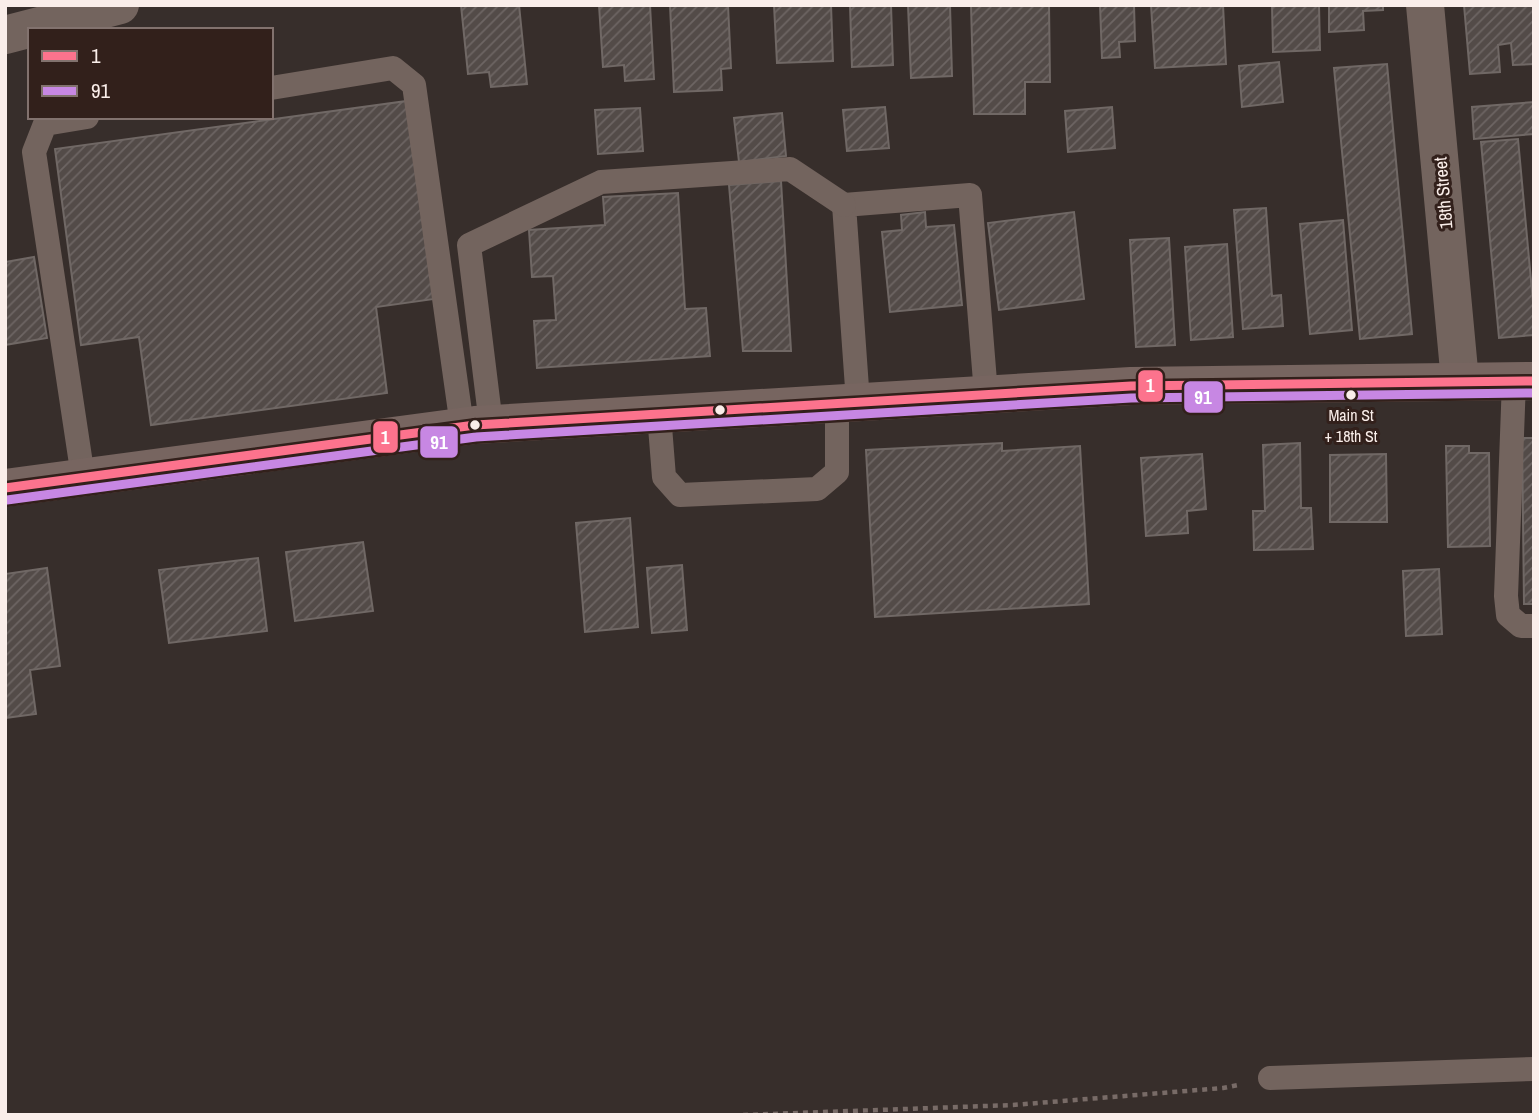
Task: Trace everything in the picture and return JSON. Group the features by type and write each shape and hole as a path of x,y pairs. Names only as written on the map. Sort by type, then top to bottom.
{"main road":[{"path":"5,488 476,425 1131,386 1524,381"}],"street":[{"path":"35,28 120,5"},
{"name":"18th Street","path":"1425,5 1460,381"},
{"path":"5,36 28,30"}],"lane":[{"path":"273,88 393,68 414,85 476,425"},
{"path":"75,119 45,124 34,152 83,477"},
{"path":"476,425 469,245 601,182 790,169 844,205 970,195 986,394"},
{"path":"659,414 664,477 680,495 817,489 837,472 848,403 844,205"},
{"path":"1524,381 1506,596 1508,615 1521,626 1534,626"},
{"path":"1270,1078 1534,1069"}],"path":[{"path":"743,1115 1013,1105 1223,1088 1270,1078"}],"building":[{"path":"461,5 519,5 527,84 491,87 489,72 468,74"},
{"path":"599,5 650,5 654,79 625,81 624,65 603,67"},
{"path":"670,5 728,5 731,68 721,69 722,90 674,92"},
{"path":"774,5 831,5 833,61 777,63"},
{"path":"850,5 891,5 893,65 852,67"},
{"path":"908,5 950,5 952,76 911,78"},
{"path":"971,5 1049,5 1050,82 1025,82 1025,114 974,114"},
{"path":"1100,5 1134,5 1135,41 1119,42 1120,57 1102,58"},
{"path":"1151,5 1223,5 1226,64 1155,68"},
{"path":"1272,5 1319,5 1320,50 1273,52"},
{"path":"1329,5 1383,5 1383,10 1363,11 1364,30 1329,32"},
{"path":"1464,5 1534,5 1534,64 1513,65 1511,43 1498,45 1500,72 1470,74"},
{"path":"1279,62 1283,102 1242,107 1239,66"},
{"path":"1387,64 1412,334 1360,339 1334,68"},
{"path":"407,101 434,299 376,307 387,393 151,425 139,337 81,345 55,149"},
{"path":"1534,102 1534,134 1474,139 1472,107"},
{"path":"885,107 889,148 847,151 843,110"},
{"path":"1112,107 1115,148 1068,152 1065,111"},
{"path":"640,108 643,151 598,154 595,110"},
{"path":"782,113 786,156 739,162 734,118"},
{"path":"1518,139 1534,335 1499,338 1481,142"},
{"path":"781,181 791,351 743,351 729,185"},
{"path":"678,193 685,309 706,308 710,356 537,368 534,321 556,320 553,276 532,277 529,230 605,225 603,197"},
{"path":"1266,208 1272,296 1281,295 1283,326 1243,329 1234,210"},
{"path":"925,212 926,227 954,225 962,305 890,312 882,232 902,230 901,215"},
{"path":"1074,212 1084,299 999,310 988,223"},
{"path":"1343,220 1352,330 1310,334 1300,224"},
{"path":"1169,238 1175,345 1136,347 1130,240"},
{"path":"1227,244 1233,337 1191,340 1185,247"},
{"path":"34,257 47,338 5,345 5,262"},
{"path":"1522,438 1534,438 1534,604 1524,604"},
{"path":"1002,443 1002,451 1080,446 1089,604 875,617 866,450"},
{"path":"1300,443 1301,508 1311,508 1313,549 1254,550 1253,511 1265,511 1263,445"},
{"path":"1446,446 1469,446 1469,453 1489,453 1490,546 1448,547"},
{"path":"1202,454 1206,509 1187,511 1188,533 1146,536 1141,458"},
{"path":"1386,454 1387,522 1330,522 1330,455"},
{"path":"630,518 638,627 585,632 576,523"},
{"path":"363,542 373,611 295,621 286,552"},
{"path":"258,558 267,631 169,643 159,570"},
{"path":"682,565 687,630 652,633 647,568"},
{"path":"47,568 60,666 30,670 36,714 5,718 5,574"},
{"path":"1439,569 1442,634 1406,636 1403,571"}],"transit line":[{"name":"1","path":"5,488 475,425 1131,386 1534,381"},
{"name":"91","path":"7,500 476,437 1131,398 1534,393"}],"place":[{"name":"Main St + 18th St","path":"1351,395"}]}
